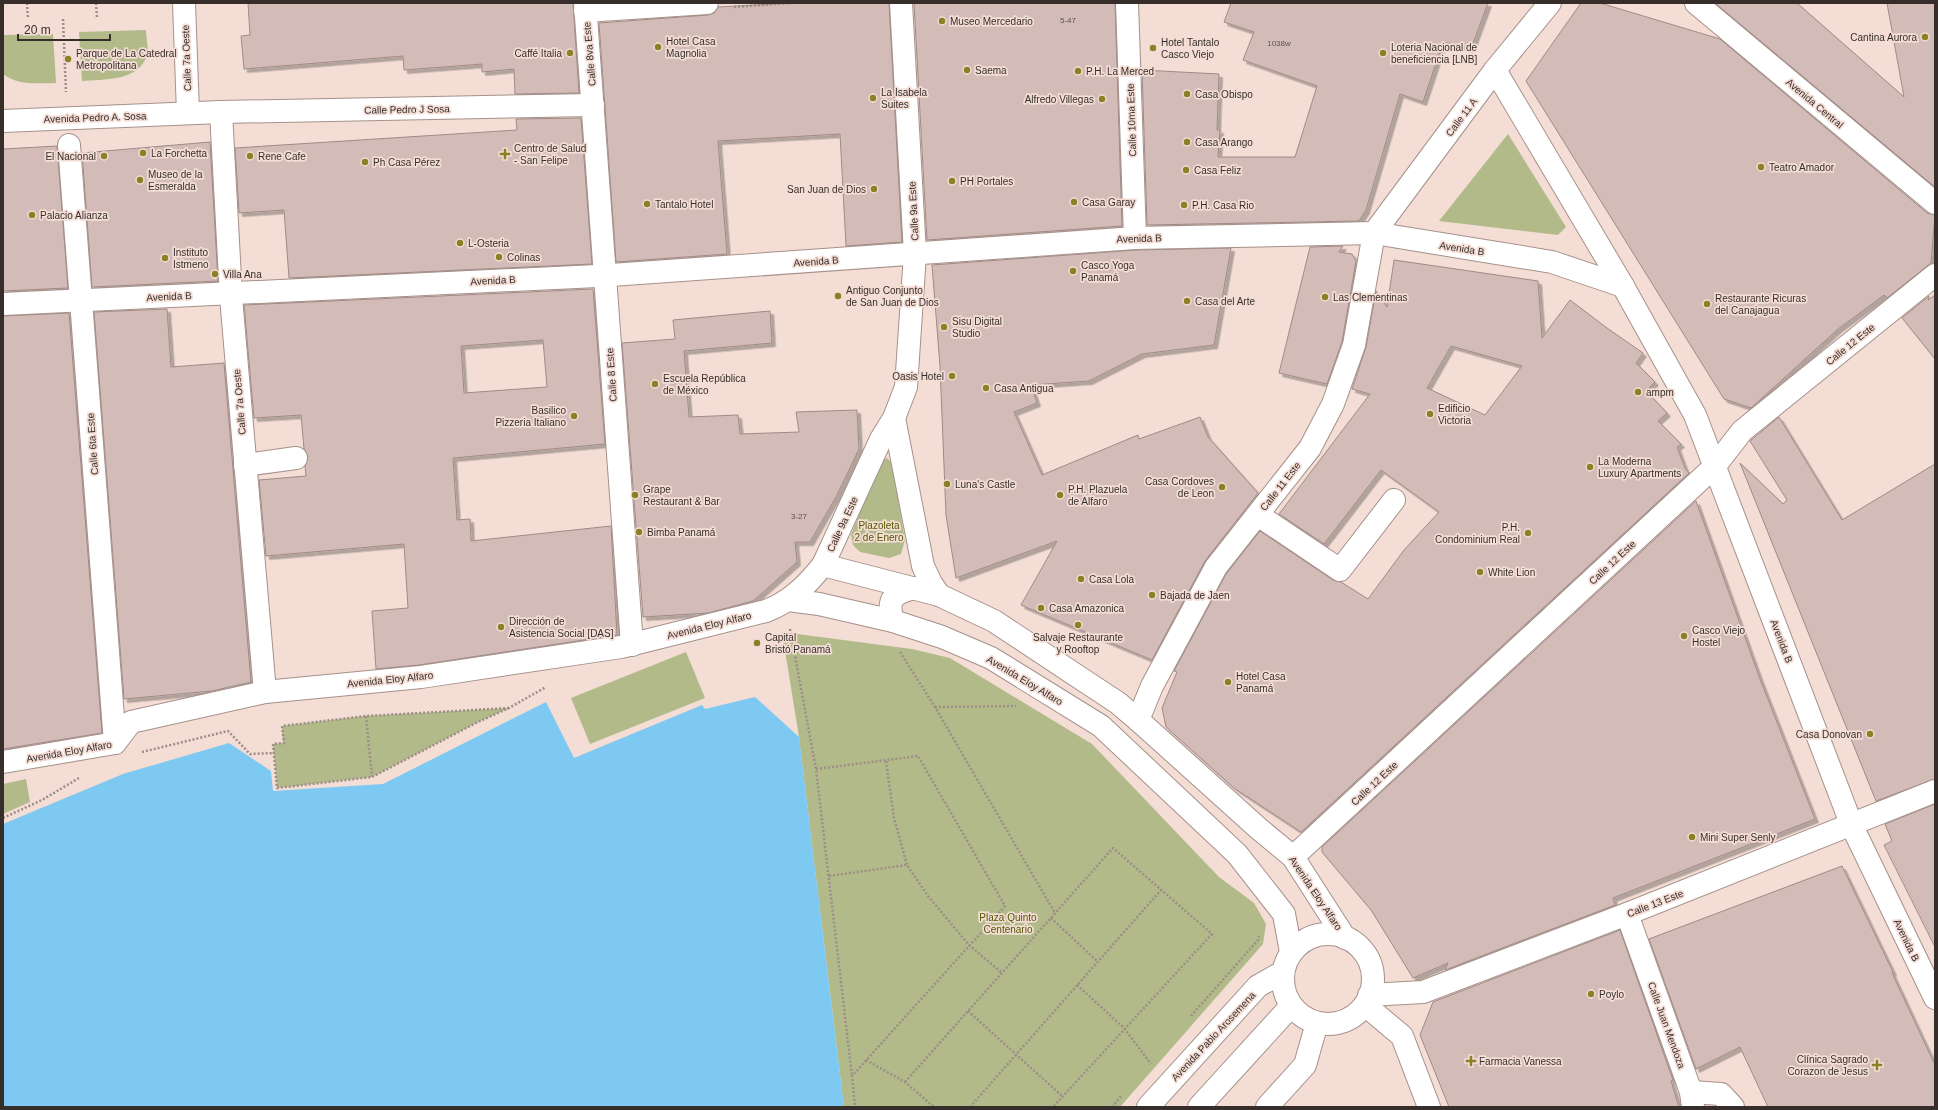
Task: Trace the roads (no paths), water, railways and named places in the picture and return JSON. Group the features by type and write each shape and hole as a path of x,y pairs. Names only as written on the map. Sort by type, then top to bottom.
{"street":[{"name":"Calle 7a Oeste","path":"184,3 188,113"},
{"name":"Calle 9a Este","path":"788,600 813,578 823,565 881,439 894,418 906,387 915,254 901,3"},
{"name":"Calle 10ma Este","path":"1127,3 1135,238"},
{"name":"Calle 11 A","path":"1374,233 1495,70 1550,3"},
{"name":"Avenida Central","path":"1696,3 1935,203"},
{"path":"585,7 717,5"},
{"name":"Calle 8va Este","path":"585,7 593,106"},
{"name":"Avenida B","path":"1495,70 1623,286 1695,415 1852,826 1935,998"},
{"name":"Calle Pedro J Sosa","path":"188,113 593,106"},
{"name":"Calle 8 Este","path":"593,106 604,275 632,645"},
{"name":"Calle 7a Oeste","path":"221,112 231,293 265,692"},
{"name":"Avenida Pedro A. Sosa","path":"3,121 188,113"},
{"name":"Calle 6ta Este","path":"69,145 115,744"},
{"name":"Avenida B","path":"3,304 604,275 1135,238 1374,233 1552,262 1623,286"},
{"name":"Calle 11 Este","path":"1138,720 1152,686 1216,566 1310,448 1333,404 1354,345 1374,233"},
{"name":"Calle 12 Este","path":"1293,857 1715,466 1742,432 1935,275"},
{"path":"894,418 923,566 939,595"},
{"path":"245,465 296,458"},
{"path":"1258,515 1340,570 1394,500"},
{"name":"Avenida Eloy Alfaro","path":"823,565 939,595 994,621 1118,703 1258,828 1293,857 1346,938"},
{"path":"893,621 890,612 890,602 897,595 914,588"},
{"name":"Avenida Eloy Alfaro","path":"3,762 115,744 131,722 265,692 422,676 632,645 766,611 780,606 788,600 819,604 893,621 942,637 992,658 1101,726 1237,854 1284,914 1291,952"},
{"name":"Calle 13 Este","path":"1367,1000 1423,992 1852,826 1935,791"},
{"name":"Calle Juan Mendoza","path":"1627,914 1692,1099 1721,1094 1734,1107"},
{"path":"1331,934 1346,938 1360,948 1369,962 1373,978 1367,1000 1354,1016 1340,1022 1324,1024 1317,1023 1302,1016 1292,1006 1284,990 1283,972 1286,962 1291,952 1302,942 1316,936 1331,934"},
{"name":"Avenida Pablo Arosemena","path":"1148,1107 1258,986 1283,972"},
{"path":"1367,1000 1402,1036 1429,1107"},
{"path":"1199,1107 1292,1006"},
{"path":"1267,1107 1305,1065 1317,1023"}],"water":[{"path":"755,697 799,737 844,1107 3,1107 3,824 123,774 229,743 271,771 273,791 383,784 546,702 574,758 702,705 705,709"}],"place":[{"name":"Museo Mercedario","path":"942,21"},
{"name":"Cantina Aurora","path":"1925,37"},
{"name":"Hotel Casa Magnolia","path":"658,47"},
{"name":"Hotel Tantalo Casco Viejo","path":"1153,48"},
{"name":"Caffé Italia","path":"570,53"},
{"name":"Loteria Nacional de beneficiencia [LNB]","path":"1383,53"},
{"name":"Parque de La Catedral Metropolitana","path":"68,59"},
{"name":"Saema","path":"967,70"},
{"name":"P.H. La Merced","path":"1078,71"},
{"name":"Casa Obispo","path":"1187,94"},
{"name":"La Isabela Suites","path":"873,98"},
{"name":"Alfredo Villegas","path":"1102,99"},
{"name":"Casa Arango","path":"1187,142"},
{"name":"La Forchetta","path":"143,153"},
{"name":"Centro de Salud - San Felipe","path":"505,154"},
{"name":"El Nacional","path":"104,156"},
{"name":"Rene Cafe","path":"250,156"},
{"name":"Ph Casa Pérez","path":"365,162"},
{"name":"Teatro Amador","path":"1761,167"},
{"name":"Casa Feliz","path":"1186,170"},
{"name":"Museo de la Esmeralda","path":"140,180"},
{"name":"PH Portales","path":"952,181"},
{"name":"San Juan de Dios","path":"874,189"},
{"name":"Casa Garay","path":"1074,202"},
{"name":"Tantalo Hotel","path":"647,204"},
{"name":"P.H. Casa Rio","path":"1184,205"},
{"name":"Palacio Alianza","path":"32,215"},
{"name":"L-Osteria","path":"460,243"},
{"name":"Colinas","path":"499,257"},
{"name":"Instituto Istmeno","path":"165,258"},
{"name":"Casco Yoga Panamá","path":"1073,271"},
{"name":"Villa Ana","path":"215,274"},
{"name":"Antiguo Conjunto de San Juan de Dios","path":"838,296"},
{"name":"Las Clementinas","path":"1325,297"},
{"name":"Casa del Arte","path":"1187,301"},
{"name":"Restaurante Ricuras del Canajagua","path":"1707,304"},
{"name":"Sisu Digital Studio","path":"944,327"},
{"name":"Oasis Hotel","path":"952,376"},
{"name":"Escuela República de México","path":"655,384"},
{"name":"Casa Antigua","path":"986,388"},
{"name":"ampm","path":"1638,392"},
{"name":"Edificio Victoria","path":"1430,414"},
{"name":"Basilico Pizzeria Italiano","path":"574,416"},
{"name":"La Moderna Luxury Apartments","path":"1590,467"},
{"name":"Luna's Castle","path":"947,484"},
{"name":"Casa Cordoves de Leon","path":"1222,487"},
{"name":"Grape Restaurant & Bar","path":"635,495"},
{"name":"P.H. Plazuela de Alfaro","path":"1060,495"},
{"name":"Bimba Panamá","path":"639,532"},
{"name":"P.H. Condominium Real","path":"1528,533"},
{"name":"White Lion","path":"1480,572"},
{"name":"Casa Lola","path":"1081,579"},
{"name":"Bajada de Jaen","path":"1152,595"},
{"name":"Casa Amazonica","path":"1041,608"},
{"name":"Salvaje Restaurante y Rooftop","path":"1078,625"},
{"name":"Dirección de Asistencia Social [DAS]","path":"501,627"},
{"name":"Casco Viejo Hostel","path":"1684,636"},
{"name":"Capital Bristó Panamá","path":"757,643"},
{"name":"Hotel Casa Panamá","path":"1228,682"},
{"name":"Casa Donovan","path":"1870,734"},
{"name":"Mini Super Senly","path":"1692,837"},
{"name":"Poylo","path":"1591,994"},
{"name":"Farmacia Vanessa","path":"1471,1061"},
{"name":"Clínica Sagrado Corazon de Jesus","path":"1877,1065"}],"park label":[{"name":"Plazoleta 2 de Enero","path":"879,530"},
{"name":"Plaza Quinto Centenario","path":"1008,922"}]}
